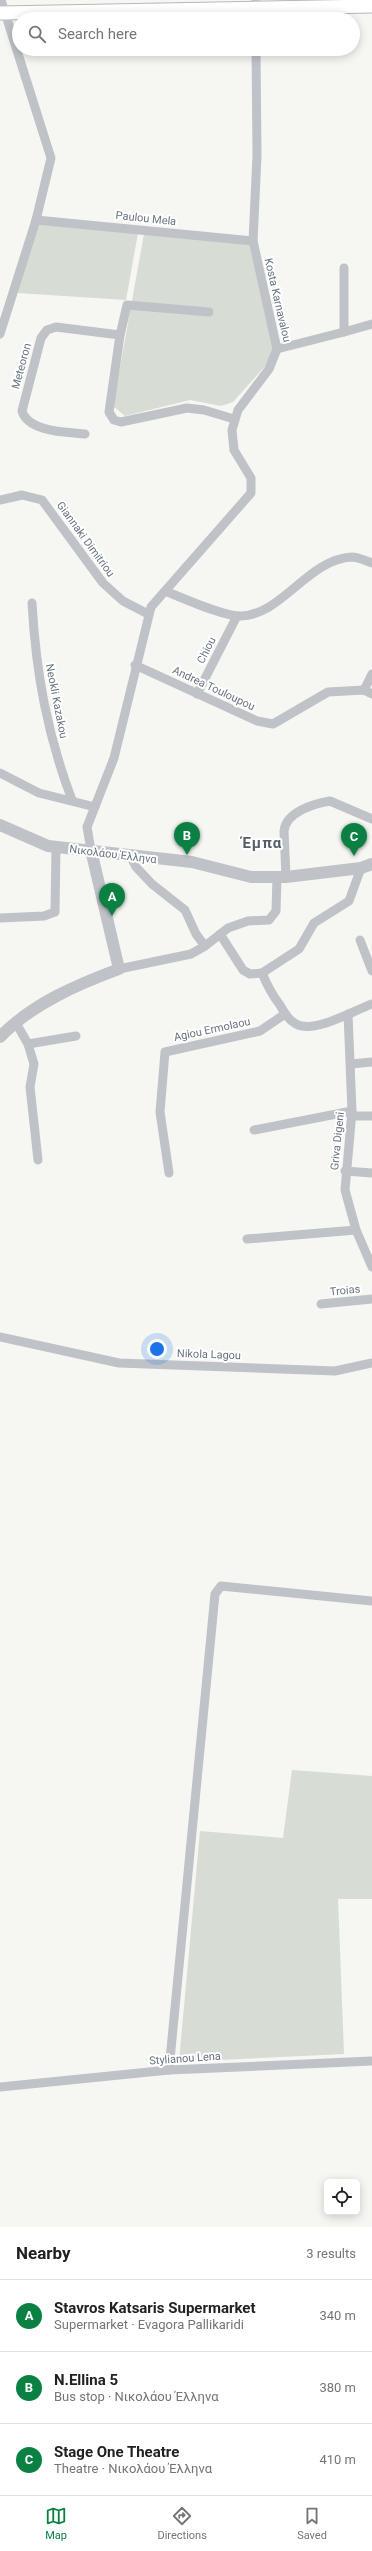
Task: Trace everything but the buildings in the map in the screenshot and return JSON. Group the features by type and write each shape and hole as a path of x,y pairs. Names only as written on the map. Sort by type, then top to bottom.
{"main road":[{"path":"66,12 372,6"}],"street":[{"path":"1,0 3,13 12,39"},
{"path":"0,334 36,220 50,165 50,150 18,56"},
{"name":"Kosta Karnavalou","path":"91,850 88,827 114,758 148,614 155,600 166,591 251,493 251,478 237,456 232,443 234,419 246,396 269,369 277,349 253,241 257,156 256,56"},
{"name":"Paulou Mela","path":"36,220 253,241"},
{"path":"344,268 344,332"},
{"path":"209,312 127,305 120,335 109,407 114,420 128,422 186,408 204,410 234,419"},
{"path":"277,349 372,324"},
{"name":"Meteoron","path":"85,434 52,429 28,422 24,418 22,411 41,338 47,330 56,327 120,335"},
{"name":"Giannaki Dimitriou","path":"0,500 22,495 42,500 103,583 124,601 148,614"},
{"path":"166,591 237,616 259,613 323,566 352,557 372,563"},
{"name":"Neokli Kazakou","path":"32,603 34,640 44,709 50,736 72,800"},
{"name":"Chiou","path":"197,694 237,616"},
{"name":"Andrea Touloupou","path":"135,664 257,721 273,724 328,692 368,692"},
{"path":"368,692 372,674"},
{"path":"0,773 39,793 72,800 95,807"},
{"path":"1,1034 63,992 119,969 191,954 205,946 220,934 238,924 268,920 273,917 276,912 281,877 285,825 291,816 330,801 372,820"},
{"name":"Νικολάου Έλληνα","path":"0,825 37,843 56,847 192,862 251,877 281,877 367,866"},
{"path":"0,918 44,916 55,912 56,847"},
{"path":"91,850 119,969"},
{"path":"130,855 136,867 152,884 185,910 196,934 205,946"},
{"path":"220,934 243,970 250,974 262,973 299,949 314,922 349,901 367,866"},
{"path":"360,940 372,971"},
{"path":"262,973 268,987 285,1014 295,1024 309,1027 372,1004"},
{"name":"Agiou Ermolaou","path":"169,1173 160,1112 165,1052 260,1031 285,1014"},
{"name":"Griva Digeni","path":"348,1014 352,1114 345,1171 345,1190 356,1230 372,1267"},
{"path":"16,1023 28,1044 34,1064 30,1087 38,1160"},
{"path":"28,1044 76,1036"},
{"path":"351,1064 372,1062"},
{"path":"254,1130 352,1114 372,1116"},
{"path":"345,1171 372,1173"},
{"path":"246,1239 356,1230"},
{"name":"Troias","path":"321,1304 372,1299"},
{"name":"Nikola Lagou","path":"0,1337 119,1363 335,1371 372,1363"},
{"path":"169,2070 215,1594 221,1586 372,1601"},
{"name":"Stylianou Lena","path":"0,2087 169,2070 372,2061"}],"shaded area":[{"path":"39,223 138,233 126,300 18,293 16,289"},
{"path":"144,234 249,244 273,349 268,363 233,402 221,406 190,400 125,416 113,406"},
{"path":"292,1770 372,1776 372,1899 338,1899 344,2054 179,2062 200,1831 283,1838"}],"place":[{"name":"N.Ellina 5","path":"187,855"},
{"name":"Stage One Theatre","path":"354,856"},
{"name":"Stavros Katsaris Supermarket","path":"112,916"}],"district":[{"name":"Έμπα","path":"262,843"}]}
